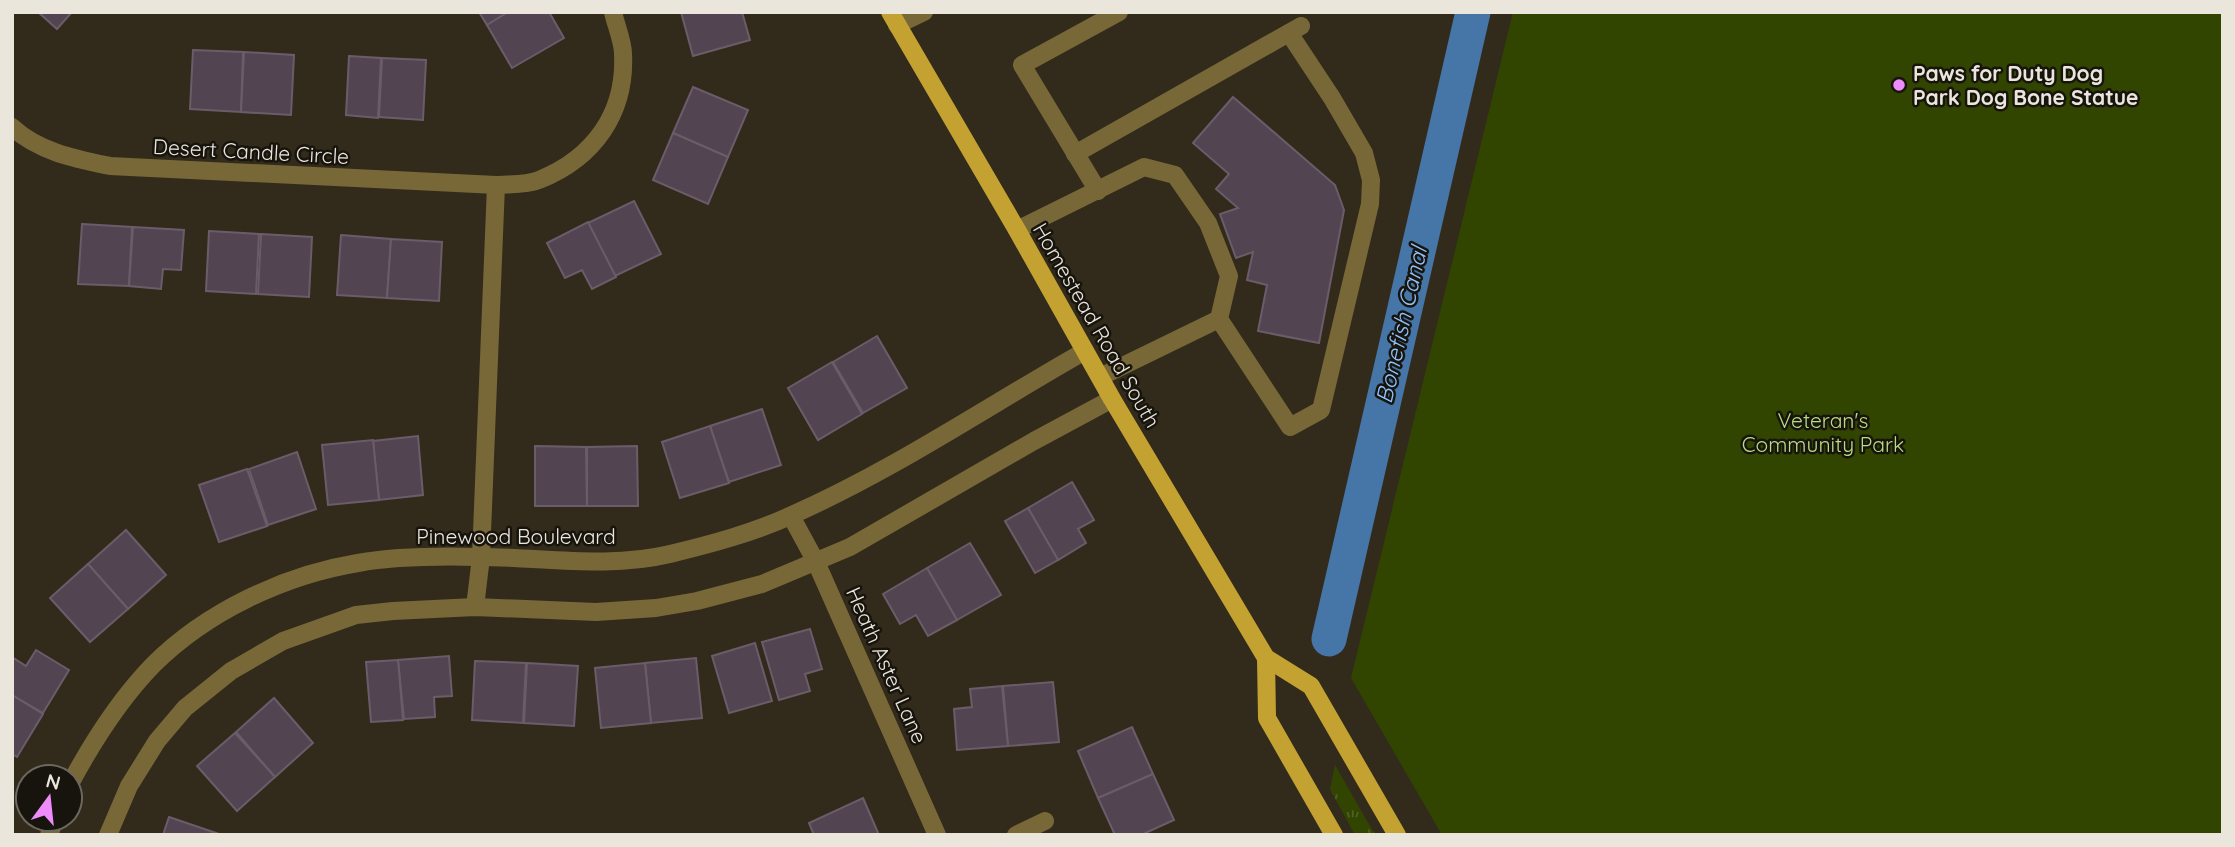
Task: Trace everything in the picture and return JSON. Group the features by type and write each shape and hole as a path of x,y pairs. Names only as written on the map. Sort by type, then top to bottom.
{"main road":[{"name":"Homestead Road South","path":"894,19 1112,399 1266,658 1311,686 1397,835"},
{"name":"Homestead Road South","path":"1266,658 1268,718 1334,835"}],"street":[{"name":"Desert Candle Circle","path":"12,127 21,135 62,156 110,166 496,185 537,181 571,164 606,129 621,95 623,52 613,12"},
{"path":"894,19 924,12"},
{"path":"1098,191 1022,65 1119,12"},
{"path":"1017,230 1144,167 1175,176 1208,223 1229,276 1219,319 1290,427 1321,410 1370,204 1371,180 1364,153 1295,29 1075,154"},
{"path":"475,607 481,557 496,185"},
{"path":"1100,377 1219,319"},
{"name":"Pinewood Boulevard","path":"81,763 94,739 115,710 154,665 205,623 253,595 293,579 355,563 396,558 481,557 600,562 667,555 751,532 844,490 1085,351"},
{"path":"108,835 112,820 129,786 157,741 185,708 231,671 283,641 356,615 475,607 596,612 656,608 697,601 762,584 850,547 1112,399"},
{"name":"Heath Aster Lane","path":"791,516 816,562 937,835"},
{"path":"1016,835 1045,821"}],"green space":[{"name":"Veteran's Community Park","path":"1513,12 2223,12 2223,835 1442,835 1351,678"},
{"path":"1335,765 1375,835 1355,835 1330,789"}],"building":[{"path":"38,12 72,12 57,29"},
{"path":"479,12 508,12 487,25"},
{"path":"508,12 549,12 564,38 512,68 487,25"},
{"path":"681,12 742,12 750,40 693,56"},
{"path":"193,50 243,52 241,112 190,109"},
{"path":"244,52 294,55 291,115 241,112"},
{"path":"349,56 381,58 378,118 346,115"},
{"path":"382,58 426,60 423,120 379,117"},
{"path":"693,87 748,110 728,157 673,133"},
{"path":"1233,97 1335,185 1344,210 1319,343 1258,331 1267,285 1247,280 1253,252 1236,258 1220,214 1238,208 1216,189 1229,174 1193,143"},
{"path":"673,133 728,157 708,204 653,180"},
{"path":"634,201 661,254 615,276 588,223"},
{"path":"588,222 616,277 592,289 582,270 565,278 547,243"},
{"path":"82,224 132,227 129,286 78,284"},
{"path":"133,227 184,230 181,270 163,269 161,289 129,286"},
{"path":"209,231 259,234 256,294 206,291"},
{"path":"261,234 312,237 309,297 258,294"},
{"path":"341,235 391,239 387,298 337,295"},
{"path":"391,239 442,242 439,301 387,298"},
{"path":"877,336 907,388 863,413 833,362"},
{"path":"832,362 862,414 818,440 788,388"},
{"path":"762,409 781,465 729,482 710,426"},
{"path":"710,426 729,483 680,498 662,442"},
{"path":"418,436 423,495 379,500 373,441"},
{"path":"373,440 379,500 328,505 322,445"},
{"path":"535,446 586,447 587,506 535,506"},
{"path":"637,446 638,506 587,506 587,447"},
{"path":"297,452 316,509 268,525 249,469"},
{"path":"247,469 267,526 219,542 199,485"},
{"path":"1072,482 1094,520 1078,529 1086,543 1058,560 1028,508"},
{"path":"1028,508 1058,560 1035,573 1005,521"},
{"path":"126,530 166,575 128,609 88,564"},
{"path":"970,543 1001,595 957,620 927,568"},
{"path":"88,564 128,609 90,642 50,598"},
{"path":"927,568 957,620 928,636 916,615 900,624 883,594"},
{"path":"810,629 822,669 805,674 810,691 779,700 762,642"},
{"path":"755,643 772,701 729,713 712,656"},
{"path":"36,650 69,670 43,713 12,695 12,657 26,666"},
{"path":"449,656 452,696 434,697 435,717 404,719 398,660"},
{"path":"696,658 702,718 651,723 645,663"},
{"path":"398,660 403,720 371,722 366,662"},
{"path":"475,661 526,663 523,723 472,720"},
{"path":"527,663 578,666 574,726 524,723"},
{"path":"645,663 651,723 601,728 595,668"},
{"path":"1053,682 1059,742 1008,746 1003,686"},
{"path":"1002,686 1008,746 957,750 954,709 972,707 970,689"},
{"path":"12,695 43,714 17,757 12,754"},
{"path":"274,698 313,743 275,777 236,732"},
{"path":"1132,727 1153,774 1098,798 1078,751"},
{"path":"235,733 275,777 237,811 197,766"},
{"path":"1153,774 1174,820 1141,835 1115,835 1098,798"},
{"path":"863,798 879,835 814,835 809,823"},
{"path":"169,817 222,835 163,835"}],"waterway":[{"name":"Bonefish Canal","path":"1329,639 1473,12"}],"place":[{"name":"Paws for Duty Dog Park Dog Bone Statue","path":"1899,85"}]}
